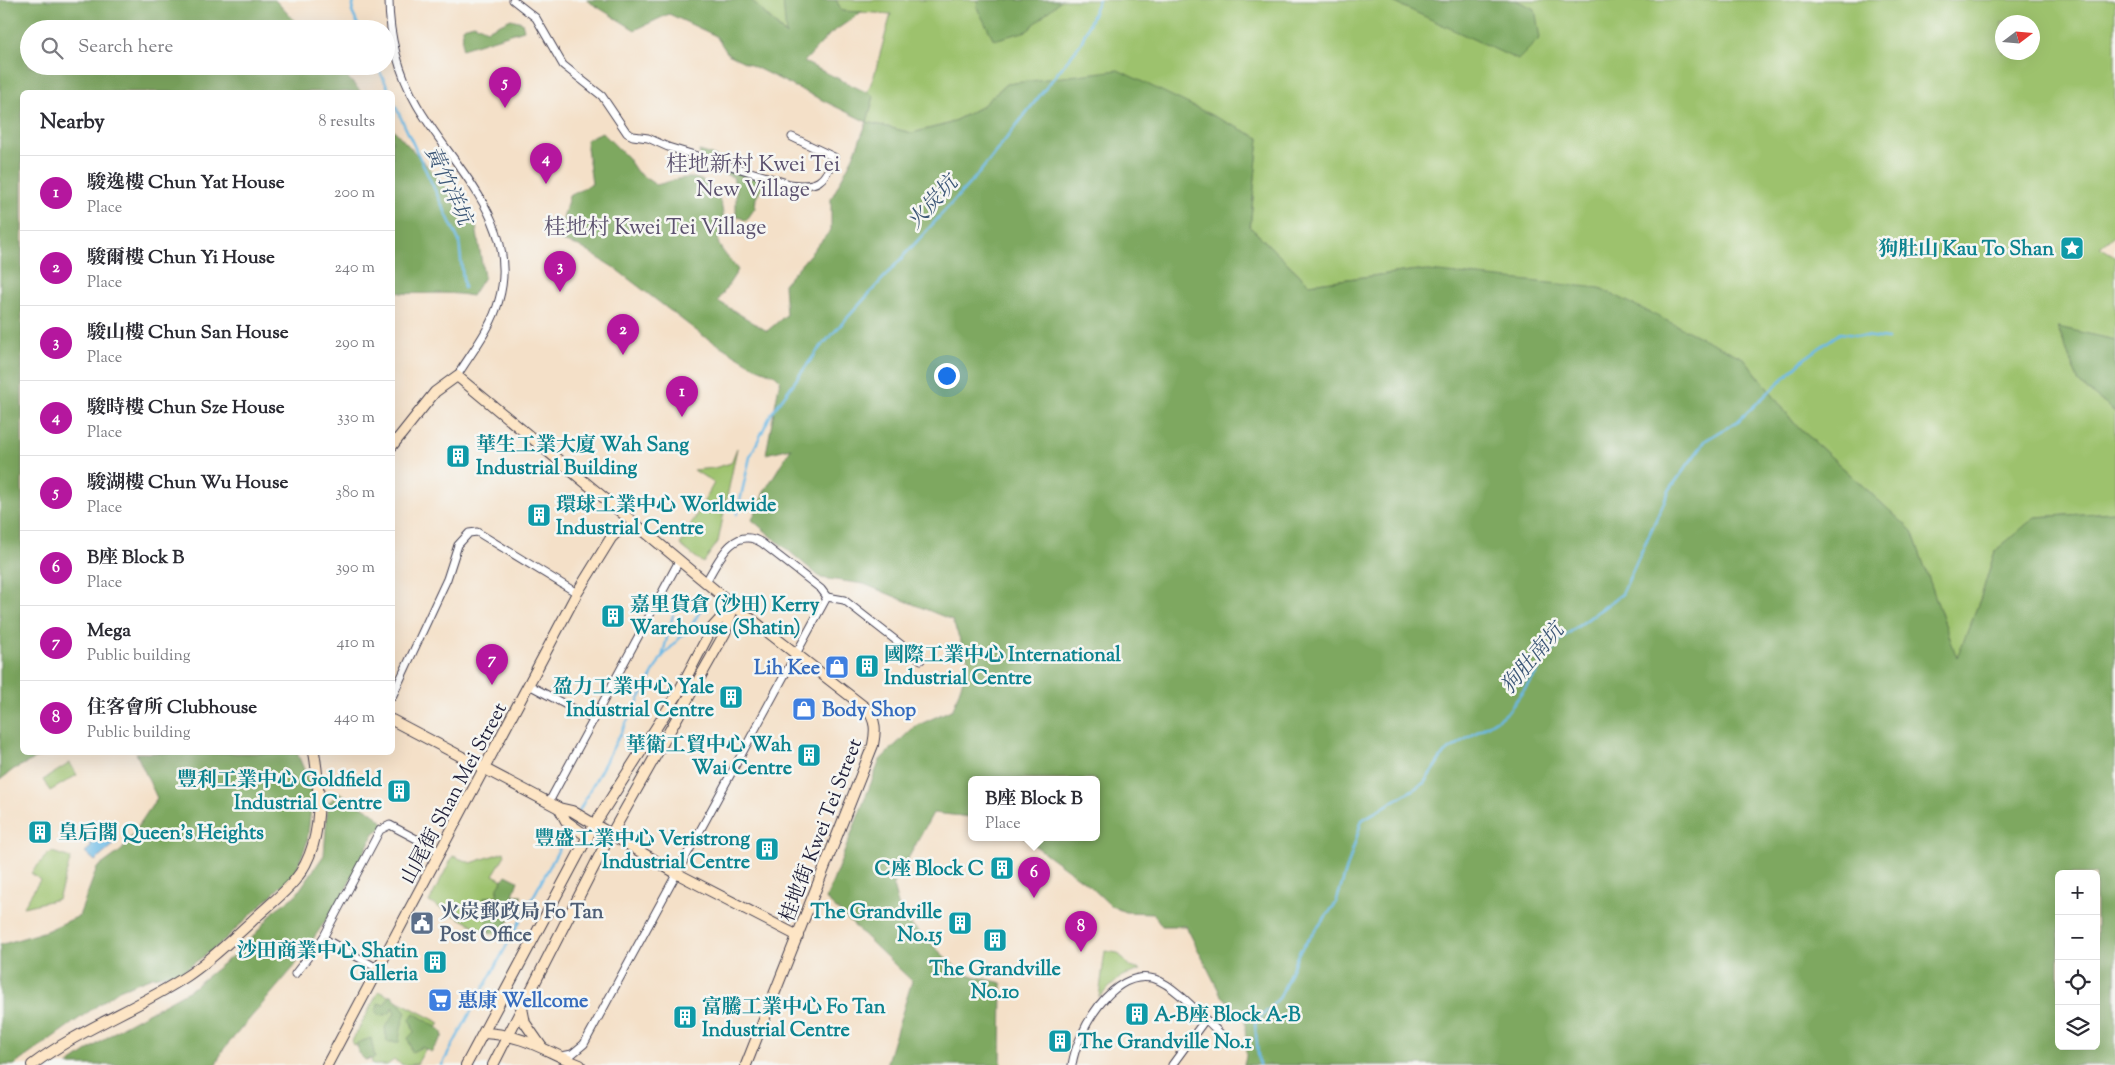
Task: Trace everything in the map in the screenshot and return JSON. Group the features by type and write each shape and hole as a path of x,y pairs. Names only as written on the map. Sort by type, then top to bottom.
{"street":[{"path":"389,0 391,20"},
{"path":"513,0 536,18 563,65 598,92 623,128 633,136 648,138 668,147 790,184 803,186 816,183 826,176 834,157 792,137"},
{"path":"395,45 408,88 425,119 488,210 502,248 504,275 499,301 489,324 457,376 435,392 395,442"},
{"name":"桂地街 Kwei Tei Street","path":"457,376 637,527 796,655 867,709 874,718 876,730 870,753 746,1065"},
{"name":"山尾街 Shan Mei Street","path":"327,1065 577,593 611,538 619,530 637,527"},
{"path":"395,691 447,579 458,545 469,533 477,532 482,534 577,593"},
{"path":"706,582 734,541 746,536 753,536 821,589 827,597 844,600 921,660"},
{"path":"549,802 679,561"},
{"path":"564,1061 584,1044 827,597"},
{"path":"466,1065 594,825 677,695 712,628 734,605"},
{"path":"492,1065 611,836 725,633 734,605"},
{"path":"529,685 594,720"},
{"path":"395,722 549,802 562,811 584,818 611,836 676,873 798,936"},
{"path":"32,1065 54,1049 187,976 212,957 294,881 307,859 316,826 320,784 315,755"},
{"path":"562,811 566,822 588,837"},
{"path":"295,974 323,938 380,830 390,825 441,852"},
{"path":"323,938 379,969"},
{"path":"1072,1065 1076,1045 1093,1014 1111,992 1131,980 1155,979 1170,988 1220,1033"},
{"path":"522,1008 525,1023 541,1046"},
{"path":"1172,1065 1205,1020"},
{"path":"484,1033 508,1036 541,1046 564,1061 580,1065"}],"green space":[{"path":"0,0 275,0 294,20 20,20 20,75 345,75 359,90 20,90 20,755 44,755 14,769 0,780"},
{"path":"586,0 751,0 786,35 783,0 836,0 842,11 862,12 830,34 804,62 874,96 867,122 728,54 716,36 669,14 635,30"},
{"path":"751,0 783,0 787,35"},
{"path":"836,0 978,0 977,8 1027,31 1061,0 1389,0 1408,9 1535,9 1515,0 2115,0 2115,235 2100,247 2115,256 2115,340 2058,328 2079,383 2115,412 2115,512 2036,517 1995,551 1981,597 1957,659 1912,531 1794,423 1745,359 1418,270 1309,284 1250,227 1259,138 1006,84 981,107 948,124 912,133 867,122 874,97 867,93 874,76 891,14 842,11"},
{"path":"978,0 1061,0 1027,31 994,40 977,8"},
{"path":"1389,0 1515,0 1535,9 1540,38 1518,60"},
{"path":"511,19 522,22 524,30 462,49 463,27 474,24 487,30"},
{"path":"1118,70 1259,138 1250,227 1309,284 1418,270 1600,288 1745,359 1794,423 1912,531 1957,658 1981,597 1995,551 2035,517 2115,512 2115,1065 1244,1065 1246,1055 1245,1018 1221,995 1186,926 1162,926 1153,913 1125,912 1111,906 1089,885 1028,841 1100,841 1100,776 968,776 968,817 933,813 893,886 901,915 962,973 1002,983 1001,1065 886,1065 912,981 826,899 880,760 914,727 953,709 969,662 952,620 864,584 821,578 752,520 764,492 791,448 766,454 780,380 775,375 757,368 702,335 613,267 579,246 551,238 561,227 569,196 592,184 586,140 602,132 627,157 637,172 656,185 687,178 704,181 711,186 720,200 722,209 723,227 718,242 738,270 718,301 767,331 786,315 784,284 831,230 831,199 853,157 867,122 912,133 948,124 981,107 1006,84"},
{"path":"395,131 444,184 453,202 476,226 484,277 472,296 452,293 395,292"},
{"path":"699,151 716,157 748,175 767,180 756,198 755,208 746,221 736,215 736,190 733,177 703,167"},
{"path":"2058,327 2115,340 2115,412 2079,383"},
{"path":"737,448 718,542 703,563 680,545 714,483 694,470 714,468 731,463"},
{"path":"137,755 298,755 313,790 307,843 295,873 219,945 182,972 152,977 119,990 14,1065 0,1065 0,945 46,931 79,916 97,868 122,850 157,798"},
{"path":"70,763 77,775 50,791 43,780"},
{"path":"340,793 373,813 386,825 374,833 343,895 294,967 222,1051 216,1065 67,1065 122,1027 190,990 246,945 276,909 296,895 324,855 328,803"},
{"path":"52,852 71,858 58,899 23,907 40,880 31,873"},
{"path":"504,852 505,855 493,875 511,884 492,929 486,932 429,902 453,856 471,863"},
{"path":"506,875 518,881 513,895 522,895 503,932 490,934 486,914 497,906 485,907 479,911 475,907 485,897 497,896 498,887"},
{"path":"1105,951 1118,953 1130,967 1141,970 1122,976 1099,997"},
{"path":"379,991 440,1023 417,1064 403,1065 394,1060 387,1065 373,1065 368,1052 353,1044 352,1041"},
{"path":"391,994 406,1012 399,1042 387,1042 385,1028 395,1013 392,1007 390,1013 381,1016 376,1013 378,1003 384,1005"},
{"path":"414,1013 441,1030 443,1036 431,1052 422,1047 412,1052 408,1038 414,1032 410,1019"},
{"path":"371,1038 375,1058 365,1060 358,1053 357,1043"}],"water":[{"path":"105,828 117,842 95,861 85,852 91,847 91,837"}],"waterway":[{"name":"黃竹洋坑","path":"354,0 352,12 356,20"},
{"name":"火炭坑","path":"737,514 750,457 771,414 818,350 980,172 1081,43 1099,0"},
{"name":"黃竹洋坑","path":"382,75 389,90"},
{"name":"黃竹洋坑","path":"395,105 459,241 464,288"},
{"name":"狗肚南坑","path":"1259,1065 1255,1024 1280,997 1299,952 1336,903 1362,820 1424,783 1444,753 1507,713 1562,638 1622,594 1670,489 1706,440 1738,421 1804,359 1840,333 1888,339"},
{"path":"579,811 661,658 691,626 705,603"},
{"path":"662,657 673,615"},
{"path":"442,1065 571,827"}],"place":[{"name":"駿湖樓 Chun Wu House","path":"505,108"},
{"name":"駿時樓 Chun Sze House","path":"546,184"},
{"name":"狗肚山 Kau To Shan","path":"2072,248"},
{"name":"駿山樓 Chun San House","path":"560,292"},
{"name":"駿爾樓 Chun Yi House","path":"623,355"},
{"name":"駿逸樓 Chun Yat House","path":"682,417"},
{"name":"華生工業大廈 Wah Sang Industrial Building","path":"458,456"},
{"name":"環球工業中心 Worldwide Industrial Centre","path":"539,515"},
{"name":"嘉里貨倉 (沙田) Kerry Warehouse (Shatin)","path":"613,616"},
{"name":"國際工業中心 International Industrial Centre","path":"867,666"},
{"name":"Lih Kee","path":"837,667"},
{"name":"Mega","path":"492,685"},
{"name":"盈力工業中心 Yale Industrial Centre","path":"731,697"},
{"name":"Body Shop","path":"804,709"},
{"name":"華衛工貿中心 Wah Wai Centre","path":"809,755"},
{"name":"豐利工業中心 Goldfield Industrial Centre","path":"399,791"},
{"name":"皇后閣 Queen's Heights","path":"40,832"},
{"name":"豐盛工業中心 Veristrong Industrial Centre","path":"767,849"},
{"name":"C座 Block C","path":"1002,868"},
{"name":"B座 Block B","path":"1034,898"},
{"name":"火炭郵政局 Fo Tan Post Office","path":"422,923"},
{"name":"The Grandville No.15","path":"960,923"},
{"name":"The Grandville No.10","path":"995,940"},
{"name":"住客會所 Clubhouse","path":"1081,952"},
{"name":"沙田商業中心 Shatin Galleria","path":"435,962"},
{"name":"惠康 Wellcome","path":"440,1000"},
{"name":"A-B座 Block A-B","path":"1137,1014"},
{"name":"富騰工業中心 Fo Tan Industrial Centre","path":"685,1017"},
{"name":"The Grandville No.1","path":"1060,1041"}],"district":[{"name":"桂地新村 Kwei Tei New Village","path":"753,176"},
{"name":"桂地村 Kwei Tei Village","path":"655,226"}]}
